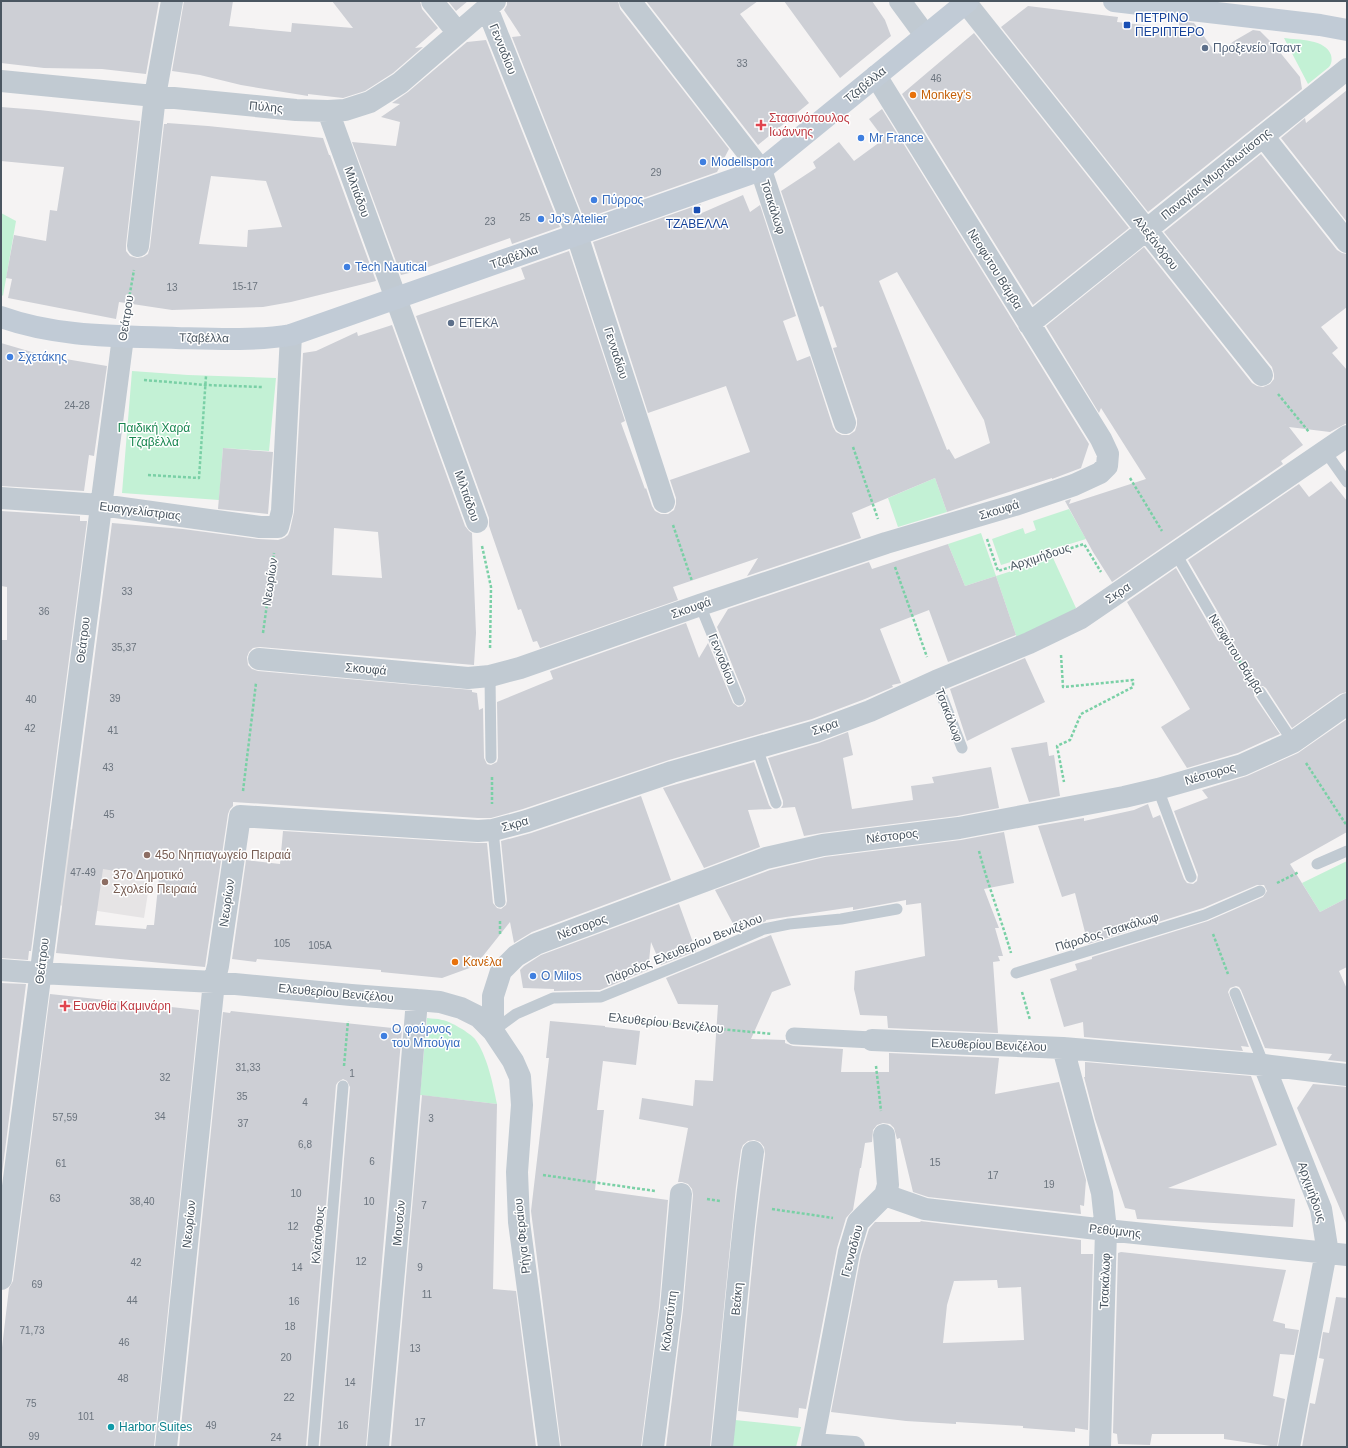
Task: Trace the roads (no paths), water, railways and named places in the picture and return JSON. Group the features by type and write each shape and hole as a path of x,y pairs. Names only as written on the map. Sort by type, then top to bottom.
{"main road":[{"path":"1114,1 1151,3 1347,30"},
{"name":"Τζαβέλλα","path":"1,317 27,326 58,331 123,337 248,339 291,335 761,170 967,2"}],"street":[{"path":"138,246 155,96 172,1"},
{"path":"432,1 458,33"},
{"name":"Τσακάλωφ","path":"630,1 761,170 845,423"},
{"path":"900,1 925,35"},
{"name":"Αλεξάνδρου","path":"967,2 1262,375"},
{"name":"Πύλης","path":"1,81 296,110 345,110 370,102 400,83 491,5"},
{"name":"Γενναδίου","path":"491,5 577,235 664,502"},
{"name":"Παναγίας Μυρτιδιωτίσσης","path":"1029,324 1347,69"},
{"name":"Νεοφύτου Βάμβα","path":"876,76 1101,439 1108,454 1107,463"},
{"name":"Μιλτιάδου","path":"328,111 477,522"},
{"path":"1262,136 1347,242"},
{"name":"Ευαγγελίστριας","path":"1,498 101,506 260,527 278,527 282,511 291,335"},
{"name":"Θεάτρου","path":"1,1279 123,337"},
{"name":"Σκρα","path":"240,816 478,831 493,830 527,821 672,772 830,726 1029,643 1066,626 1114,596 1347,436"},
{"name":"Σκουφά","path":"259,659 468,678 490,676 520,668 700,605 886,543 1015,505 1074,485 1100,473 1107,463"},
{"name":"Νέστορος","path":"493,1031 493,996 501,971 516,956 536,944 766,858 823,845 973,825 1124,797 1242,765 1293,742 1347,704"},
{"name":"Νεωρίων","path":"166,1447 214,982 218,966 240,816"},
{"name":"Ελευθερίου Βενιζέλου","path":"1,970 214,982 440,1002 461,1008 479,1017 493,1031"},
{"name":"Μουσών","path":"378,1447 418,1000"},
{"name":"Ρήγα Φεραίου","path":"493,1031 513,1061 520,1077 522,1105 517,1172 519,1222 550,1447"},
{"name":"Ελευθερίου Βενιζέλου","path":"794,1036 1063,1048 1264,1065 1347,1075"},
{"name":"Τσακάλωφ","path":"1063,1048 1102,1193 1106,1230 1100,1447"},
{"name":"Αρχιμήδους","path":"1264,1065 1321,1209 1325,1232 1337,1254 1289,1447"},
{"path":"884,1135 888,1185 885,1195"},
{"name":"Βεάκη","path":"722,1447 732,1362 746,1205 753,1152"},
{"name":"Καλοστύπη","path":"653,1447 671,1308 681,1194"},
{"name":"Γενναδίου","path":"812,1445 849,1252 858,1222 885,1195"},
{"name":"Ρεθύμνης","path":"885,1195 925,1209 1106,1230 1337,1254"},
{"path":"812,1445 854,1447"}],"lane":[{"path":"1325,451 1347,482"},
{"name":"Νεοφύτου Βάμβα","path":"1176,554 1223,634"},
{"name":"Γενναδίου","path":"700,605 739,700"},
{"path":"490,676 491,758"},
{"name":"Τσακάλωφ","path":"936,681 962,748"},
{"name":"Νεοφύτου Βάμβα","path":"1260,692 1293,742"},
{"path":"757,748 776,803"},
{"path":"1158,788 1191,877"},
{"path":"493,830 500,902"},
{"path":"1317,864 1347,851"},
{"name":"Πάροδος Τσακάλωφ","path":"1016,972 1205,916 1260,891"},
{"name":"Πάροδος Ελευθερίου Βενιζέλου","path":"493,1031 516,1014 553,998 601,996 764,929 789,924 841,919 897,909"},
{"name":"Αρχιμήδους","path":"1235,993 1264,1065"},
{"name":"Κλεάνθους","path":"313,1447 343,1086"}],"place":[{"name":"ΠΕΤΡΙΝΟ ΠΕΡΙΠΤΕΡΟ","path":"1127,25"},
{"name":"Προξενείο Τσαντ","path":"1205,48"},
{"name":"Monkey's","path":"913,95"},
{"name":"Στασινόπουλος Ιωάννης","path":"761,125"},
{"name":"Mr France","path":"861,138"},
{"name":"Modellsport","path":"703,162"},
{"name":"Πύρρος","path":"594,200"},
{"name":"ΤΖΑΒΕΛΛΑ","path":"697,210"},
{"name":"Jo’s Atelier","path":"541,219"},
{"name":"Tech Nautical","path":"347,267"},
{"name":"ΕΤΕΚΑ","path":"451,323"},
{"name":"Σχετάκης","path":"10,357"},
{"name":"45ο Νηπιαγωγείο Πειραιά","path":"147,855"},
{"name":"37ο Δημοτικό Σχολείο Πειραιά","path":"105,882"},
{"name":"Κανέλα","path":"455,962"},
{"name":"O Milos","path":"533,976"},
{"name":"Ευανθία Καμινάρη","path":"65,1006"},
{"name":"Ο φούρνος του Μπούγια","path":"384,1036"},
{"name":"Harbor Suites","path":"111,1427"}],"park label":[{"name":"Παιδική Χαρά Τζαβέλλα","path":"154,435"}]}
